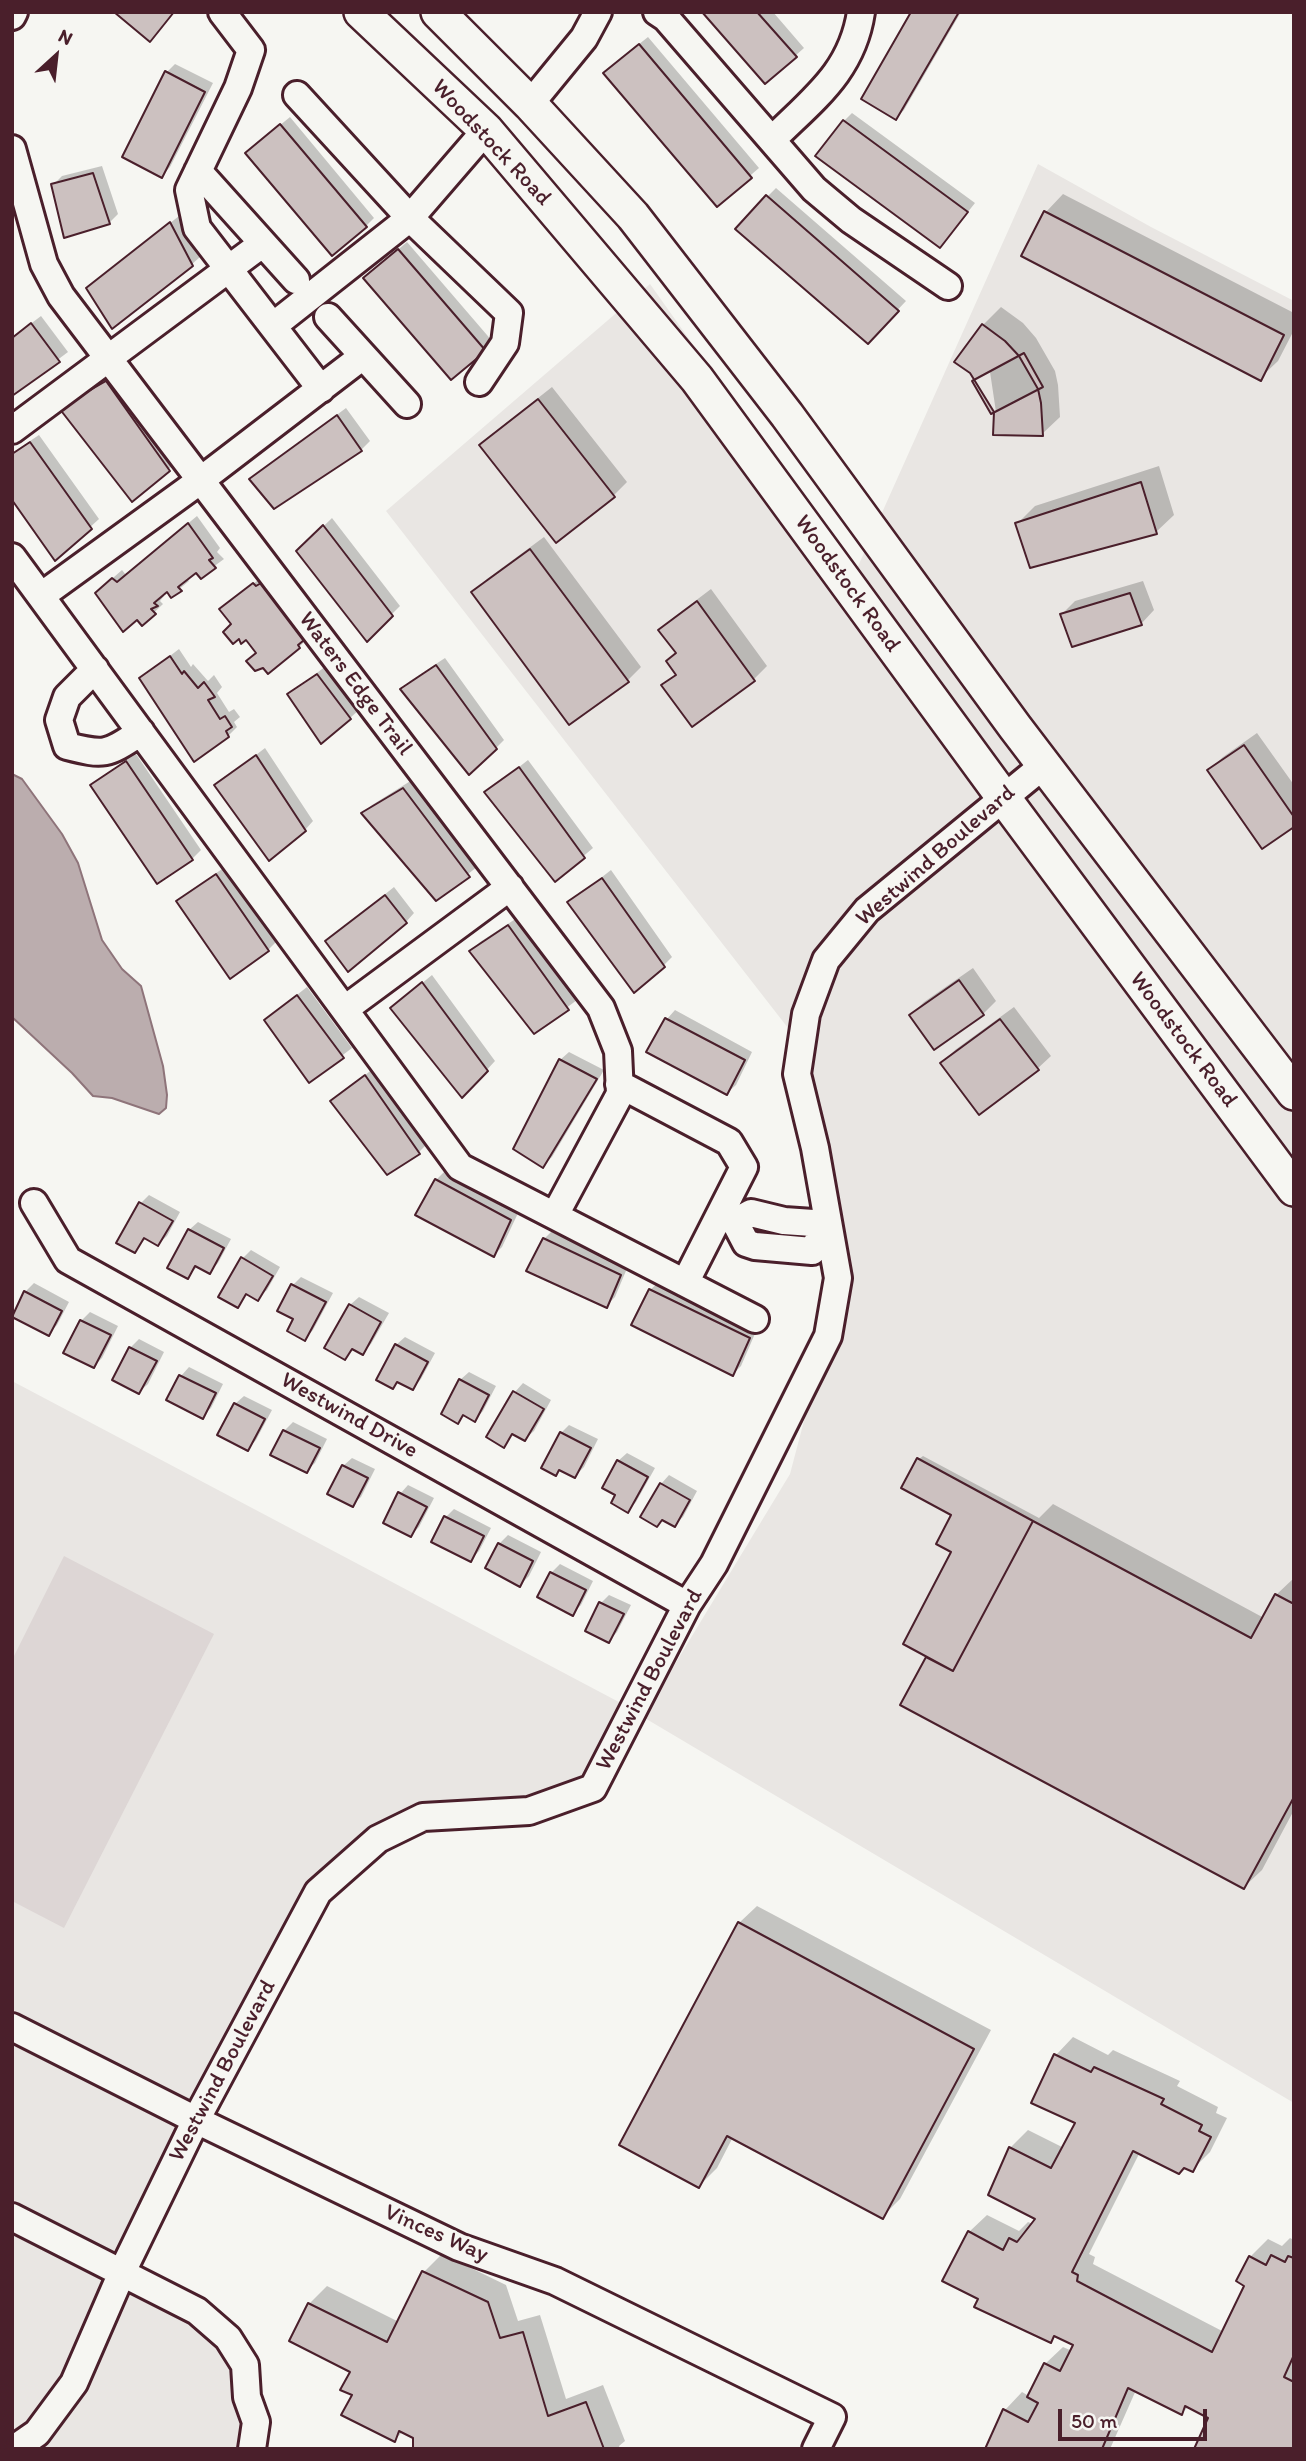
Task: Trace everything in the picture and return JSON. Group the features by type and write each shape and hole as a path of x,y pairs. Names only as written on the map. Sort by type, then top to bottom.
{"main road":[{"name":"Woodstock Road","path":"361,12 486,130 697,379 1294,1189"},
{"path":"438,12 530,104 633,216 787,415 1044,765 1294,1093"}],"street":[{"path":"222,12 251,50 239,88 189,190 197,228 321,389"},
{"path":"530,104 584,38 598,12"},
{"path":"657,12 666,18 814,188 851,220 948,286"},
{"path":"773,139 834,79 857,37 861,12"},
{"path":"297,95 410,218 509,313 505,343 479,382"},
{"path":"273,326 410,218 486,130"},
{"name":"Waters Edge Trail","path":"12,149 44,264 61,296 601,1007 618,1051 620,1094 555,1216"},
{"path":"198,171 296,280"},
{"path":"12,430 262,244"},
{"path":"328,317 407,404"},
{"path":"41,596 201,480 363,356"},
{"path":"12,557 460,1167 755,1319"},
{"path":"95,669 67,697 59,720 67,746 99,754 120,746 141,732"},
{"name":"Westwind Boulevard","path":"14,2449 37,2433 74,2383 122,2273 196,2120 318,1892 378,1839 423,1817 528,1811 593,1788 687,1605 714,1564 828,1336 838,1279 826,1236 797,1074 806,1014 826,960 867,911 1044,765"},
{"path":"345,1009 510,887"},
{"path":"619,1084 729,1142 744,1167 727,1219 685,1283"},
{"name":"Westwind Drive","path":"34,1203 68,1260 687,1605"},
{"path":"751,1213 784,1221 813,1223 826,1236 811,1251 781,1250 746,1243 727,1219 751,1213"},
{"path":"781,1250 784,1221"},
{"name":"Vinces Way","path":"12,2027 196,2120 459,2247 555,2281 832,2417 816,2449"},
{"path":"12,2217 197,2311 228,2338 245,2365 247,2397 256,2422 252,2449"}],"shaded area":[{"path":"1038,164 1151,227 1294,301 1294,2103 643,1717 790,1474 844,1269 809,1055 386,511 650,284 855,573"},
{"path":"12,774 22,779 62,834 78,863 102,940 122,969 141,986 163,1066 166,1108 159,1114 112,1098 93,1096 12,1017"},
{"path":"12,1381 634,1710 593,1788 423,1817 318,1892 124,2268 228,2338 250,2449 12,2449"},
{"path":"64,1556 214,1634 64,1928 12,1901 12,1660"}],"building":[{"path":"114,12 174,12 150,42"},
{"path":"702,12 757,12 797,57 765,84"},
{"path":"911,12 959,12 896,120 861,99"},
{"path":"639,44 752,178 717,207 603,73"},
{"path":"165,71 205,92 162,178 122,157"},
{"path":"843,120 968,212 940,248 815,156"},
{"path":"280,124 367,227 332,256 245,153"},
{"path":"93,173 110,224 64,238 51,184"},
{"path":"766,195 899,311 868,344 735,229"},
{"path":"1044,211 1284,335 1261,381 1021,256"},
{"path":"170,222 193,266 112,329 86,288"},
{"path":"398,249 486,351 451,380 363,278"},
{"path":"31,323 60,362 12,396 12,338"},
{"path":"982,324 1005,341 1019,356 1038,389 1043,436 993,435 994,412 970,373 954,362"},
{"path":"1024,353 1043,387 991,414 972,381"},
{"path":"106,381 170,471 132,502 59,408"},
{"path":"538,399 615,497 556,543 479,445"},
{"path":"337,415 362,451 274,509 249,479"},
{"path":"30,442 92,529 55,561 12,500 12,454"},
{"path":"1141,482 1157,534 1030,568 1015,523"},
{"path":"188,523 213,558 209,560 216,568 201,579 196,573 178,587 182,591 171,598 167,592 154,603 158,606 151,609 156,614 142,626 137,620 123,632 95,593 112,578 117,582"},
{"path":"323,525 393,616 367,642 296,551"},
{"path":"530,549 629,682 569,725 471,592"},
{"path":"268,579 309,636 298,645 300,648 268,674 263,668 255,671 246,661 256,653 246,640 241,644 239,639 233,644 223,632 231,624 219,609 253,583 256,586"},
{"path":"1130,593 1142,625 1072,647 1060,614"},
{"path":"697,601 755,681 692,727 661,685 676,675 666,661 676,653 658,630"},
{"path":"170,656 182,674 184,671 198,688 204,682 215,697 208,700 220,719 225,716 232,727 226,731 229,737 194,762 139,678"},
{"path":"436,665 497,749 469,775 400,689"},
{"path":"317,674 351,719 321,744 287,694"},
{"path":"1244,745 1294,817 1294,827 1262,849 1207,770"},
{"path":"256,755 306,831 269,861 214,785"},
{"path":"126,761 193,860 157,884 90,785"},
{"path":"519,767 585,858 555,882 484,792"},
{"path":"403,788 470,877 436,901 361,813"},
{"path":"216,874 269,951 230,979 176,901"},
{"path":"602,878 665,967 634,993 567,902"},
{"path":"385,895 407,923 348,972 325,941"},
{"path":"508,925 569,1010 534,1034 469,951"},
{"path":"959,980 984,1015 934,1050 909,1015"},
{"path":"422,982 488,1071 462,1098 390,1008"},
{"path":"297,995 344,1058 309,1083 264,1020"},
{"path":"665,1018 745,1060 727,1095 646,1052"},
{"path":"1000,1019 1039,1070 979,1115 940,1063"},
{"path":"559,1059 597,1079 543,1168 513,1149"},
{"path":"365,1075 420,1154 387,1175 330,1101"},
{"path":"435,1179 511,1220 494,1257 415,1215"},
{"path":"139,1202 173,1221 158,1246 144,1238 135,1253 116,1243"},
{"path":"188,1229 224,1248 210,1274 195,1266 188,1279 167,1268"},
{"path":"543,1238 621,1275 607,1308 526,1271"},
{"path":"241,1257 273,1276 258,1301 246,1294 238,1308 218,1297"},
{"path":"291,1284 326,1302 305,1341 287,1331 293,1319 277,1311"},
{"path":"649,1289 750,1338 733,1376 631,1325"},
{"path":"24,1291 62,1311 49,1336 12,1317"},
{"path":"349,1304 381,1322 363,1355 352,1349 345,1360 324,1348"},
{"path":"80,1320 111,1335 94,1368 63,1353"},
{"path":"395,1344 428,1362 413,1390 397,1382 393,1389 376,1380"},
{"path":"129,1347 157,1361 139,1394 112,1380"},
{"path":"179,1375 216,1393 203,1419 166,1400"},
{"path":"459,1379 489,1395 475,1422 463,1415 458,1424 441,1414"},
{"path":"513,1391 544,1409 525,1441 512,1434 504,1448 486,1437"},
{"path":"234,1403 265,1419 248,1451 217,1435"},
{"path":"283,1430 320,1448 307,1473 270,1455"},
{"path":"560,1432 591,1448 575,1478 559,1470 556,1476 541,1468"},
{"path":"917,1458 1033,1521 953,1671 903,1644 951,1552 936,1544 951,1515 901,1488"},
{"path":"617,1460 648,1477 628,1513 611,1503 615,1495 602,1488"},
{"path":"342,1465 368,1478 353,1507 327,1494"},
{"path":"660,1483 690,1500 675,1527 662,1520 657,1527 640,1517"},
{"path":"398,1492 427,1507 411,1537 383,1523"},
{"path":"444,1516 484,1536 471,1562 431,1542"},
{"path":"1033,1521 1251,1638 1275,1594 1294,1604 1294,1797 1244,1889 900,1705 926,1657 953,1671"},
{"path":"498,1543 533,1561 520,1587 485,1568"},
{"path":"550,1572 586,1590 573,1616 537,1597"},
{"path":"599,1602 624,1614 609,1643 585,1631"},
{"path":"738,1922 974,2049 883,2219 727,2136 699,2188 619,2145"},
{"path":"1054,2054 1091,2072 1094,2067 1164,2099 1161,2104 1202,2125 1199,2131 1211,2137 1193,2172 1184,2168 1179,2174 1133,2151 1072,2272 1078,2275 1077,2281 1212,2352 1244,2286 1236,2281 1249,2256 1266,2265 1271,2255 1285,2262 1288,2256 1294,2258 1294,2355 1284,2377 1294,2382 1294,2449 1194,2449 1208,2418 1185,2406 1182,2415 1128,2388 1102,2449 985,2449 1003,2409 1028,2422 1038,2403 1027,2397 1044,2363 1060,2371 1073,2345 1054,2336 1051,2343 974,2307 978,2299 942,2281 968,2231 1003,2250 1009,2238 1017,2242 1035,2219 988,2195 1009,2147 1051,2168 1075,2123 1031,2103"},
{"path":"422,2271 488,2302 500,2338 523,2332 548,2416 586,2402 604,2449 413,2449 413,2438 399,2431 395,2442 341,2415 352,2395 340,2390 350,2372 289,2341 308,2303 387,2342"}]}
